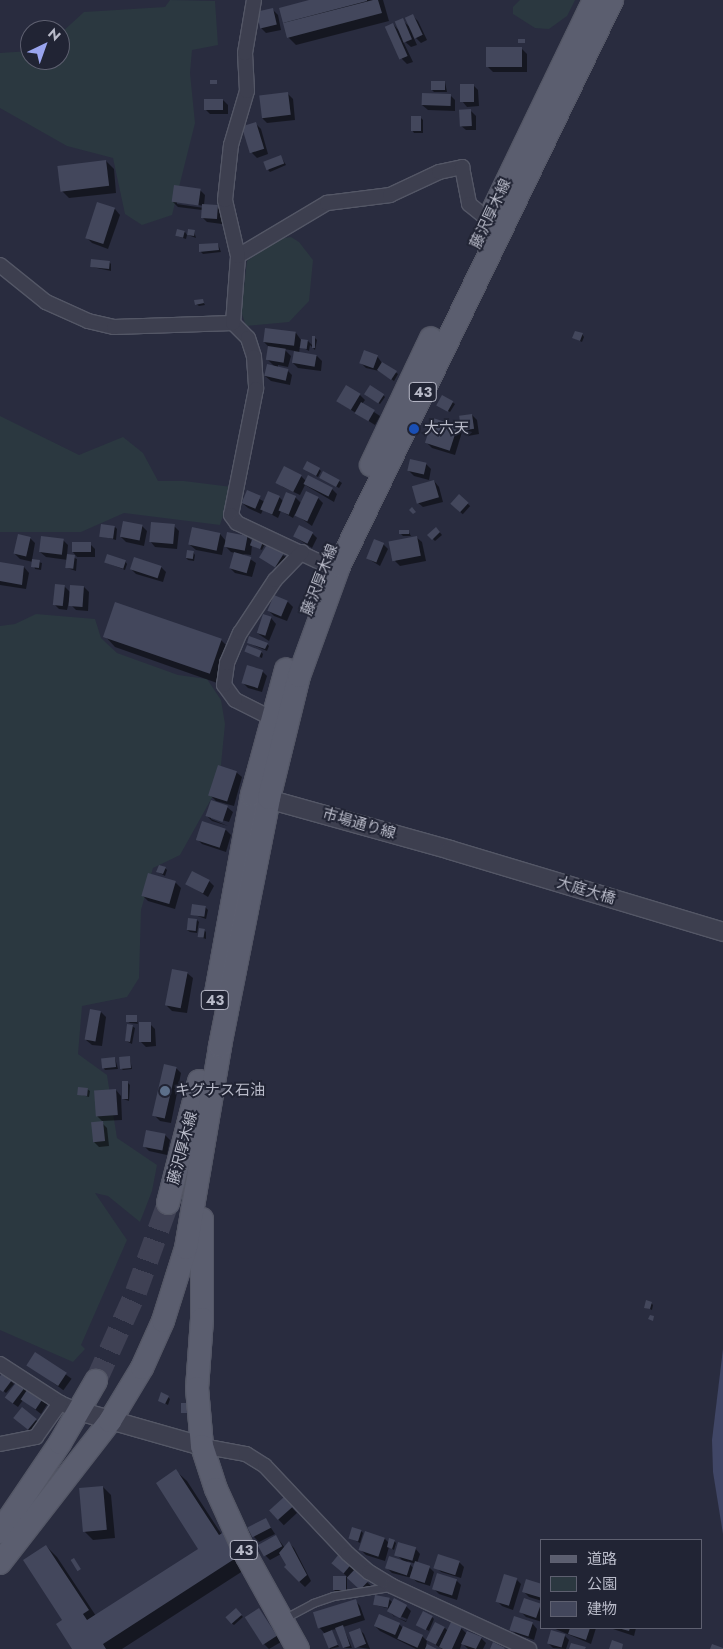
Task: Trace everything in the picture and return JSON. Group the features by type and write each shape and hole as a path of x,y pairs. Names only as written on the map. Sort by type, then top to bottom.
{"main road":[{"name":"藤沢厚木線","path":"0,1563 110,1421 142,1368 172,1297 186,1248 271,718 331,567 489,220 594,0"},
{"name":"藤沢厚木線","path":"168,1203 195,1104 260,796 299,676 331,567 612,0"},
{"name":"藤沢厚木線","path":"202,1150 202,1319 198,1388 202,1446 216,1489 247,1556 298,1649"},
{"path":"0,1533 38,1477 70,1407 96,1381"},
{"path":"0,1533 81,1439 98,1426 110,1421"}],"street":[{"path":"254,0 245,53 247,91 231,145 225,200 238,256 233,322 248,338 254,358 256,389 231,515 237,523 331,567"},
{"path":"238,256 326,202 344,202 390,195 439,172 462,167 469,204 489,220"},
{"path":"0,265 46,302 88,321 114,327 233,322"},
{"path":"271,718 235,700 224,684 227,663 240,633 275,580 302,552"},
{"name":"市場通り線","path":"260,796 450,850"},
{"name":"大庭大橋","path":"450,850 723,932"},
{"path":"0,1364 70,1407 110,1421 202,1446 246,1454 265,1466 348,1554 369,1572 392,1586 529,1649"},
{"path":"0,1444 36,1437 70,1407"}],"lane":[{"path":"283,1619 313,1603 333,1596 392,1586"}],"green space":[{"path":"170,0 215,1 218,45 192,50 190,73 195,123 172,215 142,225 125,214 113,158 67,146 0,108 0,53 20,52 20,70 70,70 70,25 84,12 165,7"},
{"path":"520,0 575,0 567,16 549,29 535,28 513,14 513,7"},
{"path":"291,237 299,242 313,260 309,301 289,322 246,326 239,305 243,296 247,261 278,239"},
{"path":"0,416 79,455 123,437 143,453 158,481 184,481 232,487 220,525 124,513 81,532 0,532"},
{"path":"36,614 95,619 101,638 117,653 178,675 207,679 221,700 225,724 219,785 180,855 153,868 141,910 139,978 127,997 82,1006 78,1054 107,1075 117,1138 157,1165 152,1191 140,1222 108,1196 95,1193 127,1240 81,1345 85,1349 73,1362 0,1330 0,626 15,624"}],"water":[{"path":"723,1349 723,1534 713,1472 712,1440"}],"building":[{"path":"309,0 367,1 283,23 279,8"},
{"path":"378,0 382,13 287,38 283,23"},
{"path":"273,8 277,25 260,28 256,12"},
{"path":"413,14 423,35 415,39 405,18"},
{"path":"403,18 412,39 404,43 395,22"},
{"path":"393,23 408,56 399,60 385,27"},
{"path":"518,39 525,39 525,43 518,43"},
{"path":"486,47 522,47 522,67 486,67"},
{"path":"210,80 217,80 217,84 210,84"},
{"path":"431,81 445,81 445,90 431,90"},
{"path":"460,84 474,84 474,102 460,102"},
{"path":"288,92 291,115 262,118 259,96"},
{"path":"422,93 451,94 451,106 422,105"},
{"path":"204,99 223,99 223,110 204,110"},
{"path":"471,109 472,126 460,127 459,110"},
{"path":"411,116 421,116 421,131 411,131"},
{"path":"256,122 264,149 250,153 242,126"},
{"path":"281,155 284,163 266,170 263,162"},
{"path":"106,160 109,186 61,192 57,166"},
{"path":"174,185 201,189 198,206 172,202"},
{"path":"97,202 115,208 103,244 85,238"},
{"path":"202,204 218,205 217,219 201,218"},
{"path":"177,229 185,231 183,238 175,236"},
{"path":"188,229 195,230 194,236 187,235"},
{"path":"218,243 219,250 199,252 199,244"},
{"path":"91,259 110,261 109,269 90,267"},
{"path":"203,299 204,303 195,305 194,300"},
{"path":"265,328 296,332 294,346 263,342"},
{"path":"575,331 583,333 580,341 572,338"},
{"path":"312,336 315,336 315,348 312,348"},
{"path":"301,339 308,340 307,349 300,348"},
{"path":"268,346 286,349 284,363 266,360"},
{"path":"364,350 378,355 373,368 359,363"},
{"path":"294,351 317,355 315,367 292,363"},
{"path":"382,362 397,371 391,380 377,370"},
{"path":"267,364 288,369 286,381 264,376"},
{"path":"346,385 361,394 351,410 336,401"},
{"path":"370,385 384,394 378,403 364,394"},
{"path":"442,395 453,401 448,412 436,405"},
{"path":"361,402 375,410 368,421 354,413"},
{"path":"472,414 474,429 461,431 459,416"},
{"path":"433,418 458,426 450,451 425,443"},
{"path":"410,459 427,463 424,475 407,471"},
{"path":"307,461 320,468 316,476 303,469"},
{"path":"284,466 302,475 293,492 275,483"},
{"path":"323,471 340,480 336,487 319,478"},
{"path":"308,475 333,488 328,497 303,484"},
{"path":"434,480 439,497 417,504 412,486"},
{"path":"247,490 261,496 255,509 242,503"},
{"path":"268,491 280,496 272,514 260,509"},
{"path":"306,491 319,497 307,521 295,515"},
{"path":"286,492 296,496 289,515 279,511"},
{"path":"459,494 469,503 460,512 450,504"},
{"path":"412,507 416,512 413,514 409,510"},
{"path":"123,521 143,525 140,541 120,537"},
{"path":"151,522 175,524 173,544 149,542"},
{"path":"101,524 115,526 113,539 99,537"},
{"path":"299,525 313,532 307,544 293,537"},
{"path":"192,527 220,533 217,551 188,545"},
{"path":"436,527 440,532 432,540 427,535"},
{"path":"399,530 409,530 409,534 399,534"},
{"path":"227,532 248,536 245,551 224,547"},
{"path":"18,534 31,537 26,556 14,553"},
{"path":"254,535 264,539 260,549 250,545"},
{"path":"41,536 64,539 62,555 39,552"},
{"path":"417,536 421,556 392,561 389,542"},
{"path":"374,539 384,543 376,563 366,558"},
{"path":"72,542 91,542 91,552 72,552"},
{"path":"268,543 284,553 275,567 259,557"},
{"path":"187,550 194,551 193,559 186,558"},
{"path":"234,552 251,557 247,573 229,568"},
{"path":"67,554 75,555 73,569 65,568"},
{"path":"107,554 126,560 123,569 104,563"},
{"path":"134,557 162,566 158,578 130,569"},
{"path":"32,559 40,560 39,568 31,567"},
{"path":"0,562 24,566 22,585 0,581"},
{"path":"55,584 65,585 63,606 53,605"},
{"path":"70,585 84,586 83,607 69,606"},
{"path":"274,595 288,601 281,617 267,611"},
{"path":"115,602 222,639 210,674 103,637"},
{"path":"263,614 272,617 265,636 257,633"},
{"path":"249,636 268,643 265,649 247,643"},
{"path":"247,645 262,651 259,657 244,651"},
{"path":"247,665 263,670 258,688 241,683"},
{"path":"218,765 237,771 227,802 208,795"},
{"path":"211,800 228,806 222,822 205,816"},
{"path":"202,821 226,829 220,848 196,840"},
{"path":"159,865 166,867 163,874 156,872"},
{"path":"192,871 210,880 203,893 185,884"},
{"path":"148,873 176,881 169,904 141,896"},
{"path":"192,904 206,906 204,917 190,915"},
{"path":"188,918 197,919 196,931 187,930"},
{"path":"199,928 205,929 204,938 198,937"},
{"path":"172,969 188,972 181,1008 165,1005"},
{"path":"90,1009 101,1011 95,1041 85,1040"},
{"path":"126,1015 137,1015 137,1022 126,1022"},
{"path":"139,1022 151,1022 151,1042 139,1042"},
{"path":"127,1024 133,1025 130,1042 125,1041"},
{"path":"130,1056 131,1068 120,1069 119,1057"},
{"path":"115,1057 116,1067 102,1068 101,1058"},
{"path":"164,1064 177,1067 165,1119 152,1116"},
{"path":"122,1081 128,1081 128,1099 122,1099"},
{"path":"78,1087 88,1088 87,1096 77,1095"},
{"path":"116,1089 118,1115 96,1116 94,1091"},
{"path":"103,1121 105,1141 93,1142 91,1122"},
{"path":"146,1130 166,1134 162,1151 143,1147"},
{"path":"646,1300 652,1302 650,1309 644,1308"},
{"path":"650,1315 654,1316 653,1321 648,1319"},
{"path":"35,1352 67,1373 58,1386 26,1365"},
{"path":"3,1373 12,1380 3,1392 0,1390 0,1376"},
{"path":"18,1380 26,1386 13,1404 5,1398"},
{"path":"29,1387 44,1397 36,1410 21,1399"},
{"path":"161,1392 169,1396 165,1404 158,1401"},
{"path":"181,1403 188,1403 188,1413 181,1413"},
{"path":"22,1407 37,1419 28,1430 13,1418"},
{"path":"176,1469 219,1535 224,1532 239,1556 103,1644 106,1649 72,1649 56,1624 62,1620 23,1560 46,1545 89,1610 83,1614 87,1620 198,1549 156,1483"},
{"path":"103,1486 107,1530 83,1532 79,1488"},
{"path":"284,1497 293,1507 278,1520 269,1510"},
{"path":"266,1518 271,1528 252,1537 247,1528"},
{"path":"352,1527 362,1530 358,1541 348,1538"},
{"path":"365,1531 385,1538 378,1557 358,1550"},
{"path":"276,1535 282,1546 264,1557 258,1545"},
{"path":"389,1538 395,1540 392,1549 387,1547"},
{"path":"289,1541 307,1575 299,1582 284,1567 286,1565 279,1553"},
{"path":"398,1542 416,1547 412,1561 394,1555"},
{"path":"339,1554 351,1564 344,1573 331,1563"},
{"path":"438,1554 460,1561 455,1575 433,1568"},
{"path":"389,1556 411,1563 407,1575 385,1568"},
{"path":"74,1558 81,1569 77,1571 71,1560"},
{"path":"415,1561 430,1566 425,1583 409,1578"},
{"path":"355,1569 368,1581 360,1590 347,1578"},
{"path":"437,1573 457,1579 452,1595 432,1589"},
{"path":"504,1574 517,1578 509,1606 496,1602"},
{"path":"333,1576 346,1576 346,1590 333,1590"},
{"path":"526,1579 540,1583 540,1597 522,1592"},
{"path":"375,1595 390,1598 388,1608 373,1605"},
{"path":"394,1598 407,1605 400,1618 387,1611"},
{"path":"524,1598 540,1604 536,1618 519,1612"},
{"path":"356,1599 361,1615 318,1628 313,1612"},
{"path":"236,1608 242,1615 231,1624 225,1617"},
{"path":"259,1608 277,1636 263,1645 245,1617"},
{"path":"423,1611 433,1616 426,1630 416,1625"},
{"path":"379,1614 400,1623 395,1635 374,1626"},
{"path":"514,1616 533,1622 528,1636 509,1630"},
{"path":"435,1622 445,1627 436,1645 426,1640"},
{"path":"451,1622 462,1627 452,1649 443,1649 439,1647"},
{"path":"343,1625 350,1646 343,1648 335,1628"},
{"path":"403,1626 423,1635 417,1648 397,1639"},
{"path":"360,1628 366,1644 355,1648 349,1632"},
{"path":"570,1629 590,1629 586,1640 568,1634"},
{"path":"332,1630 338,1645 329,1649 323,1634"},
{"path":"551,1630 565,1634 562,1648 547,1643"},
{"path":"467,1631 482,1637 476,1649 461,1644"},
{"path":"612,1640 623,1644 622,1649 609,1649"},
{"path":"493,1642 505,1648 490,1649"},
{"path":"571,1643 586,1647 585,1649 569,1649"},
{"path":"427,1644 437,1649 425,1649"},
{"path":"712,1644 723,1648 723,1649 710,1649"}],"tunnel":[{"path":"96,1381 136,1292 168,1203"}],"place":[{"name":"大六天","path":"414,429"},
{"name":"キグナス石油","path":"165,1091"}]}
